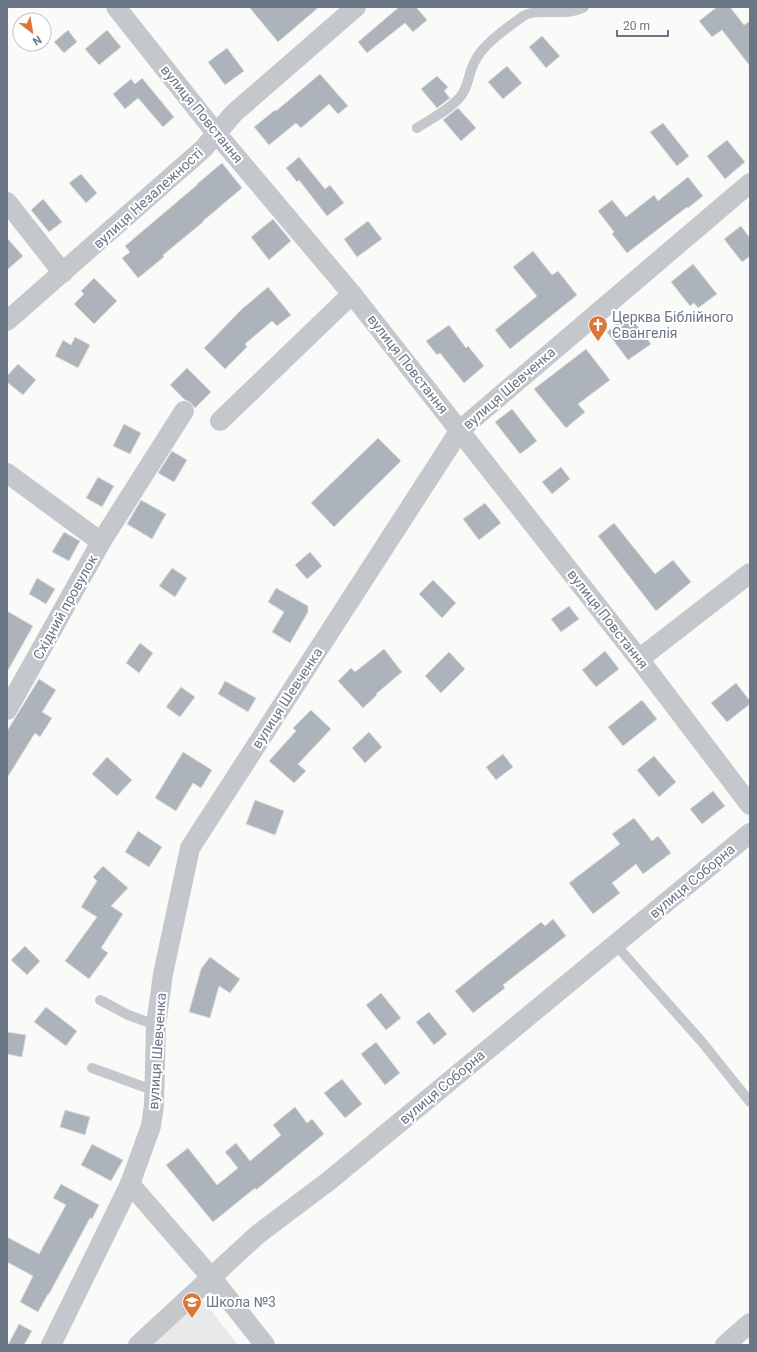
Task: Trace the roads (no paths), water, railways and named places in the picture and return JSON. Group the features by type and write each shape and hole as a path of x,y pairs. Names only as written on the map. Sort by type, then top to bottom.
{"street":[{"name":"вулиця Повстання","path":"116,7 216,133 352,294 639,659 750,805"},
{"name":"вулиця Незалежності","path":"7,321 203,150 234,113 356,7"},
{"name":"вулиця Шевченка","path":"51,1345 130,1184 151,1126 155,1091 156,1025 164,974 190,848 460,430 750,182"},
{"path":"7,202 63,273"},
{"path":"220,421 352,294"},
{"path":"101,542 184,411"},
{"name":"Східний провулок","path":"7,473 101,542 7,710"},
{"path":"639,659 750,573"},
{"name":"вулиця Соборна","path":"138,1345 258,1235 330,1180 750,833"},
{"path":"130,1184 211,1277 265,1345"},
{"path":"725,1345 750,1324"}],"lane":[{"path":"417,128 460,98 468,86 475,60 485,47 523,16 531,13 570,12 584,7"},
{"path":"615,944 702,1042 750,1102"},
{"path":"100,1000 128,1015 156,1025"},
{"path":"92,1068 155,1091"}],"place":[{"name":"Церква Біблійного Євангелія","path":"598,342"},
{"name":"Школа №3","path":"192,1319"}]}
